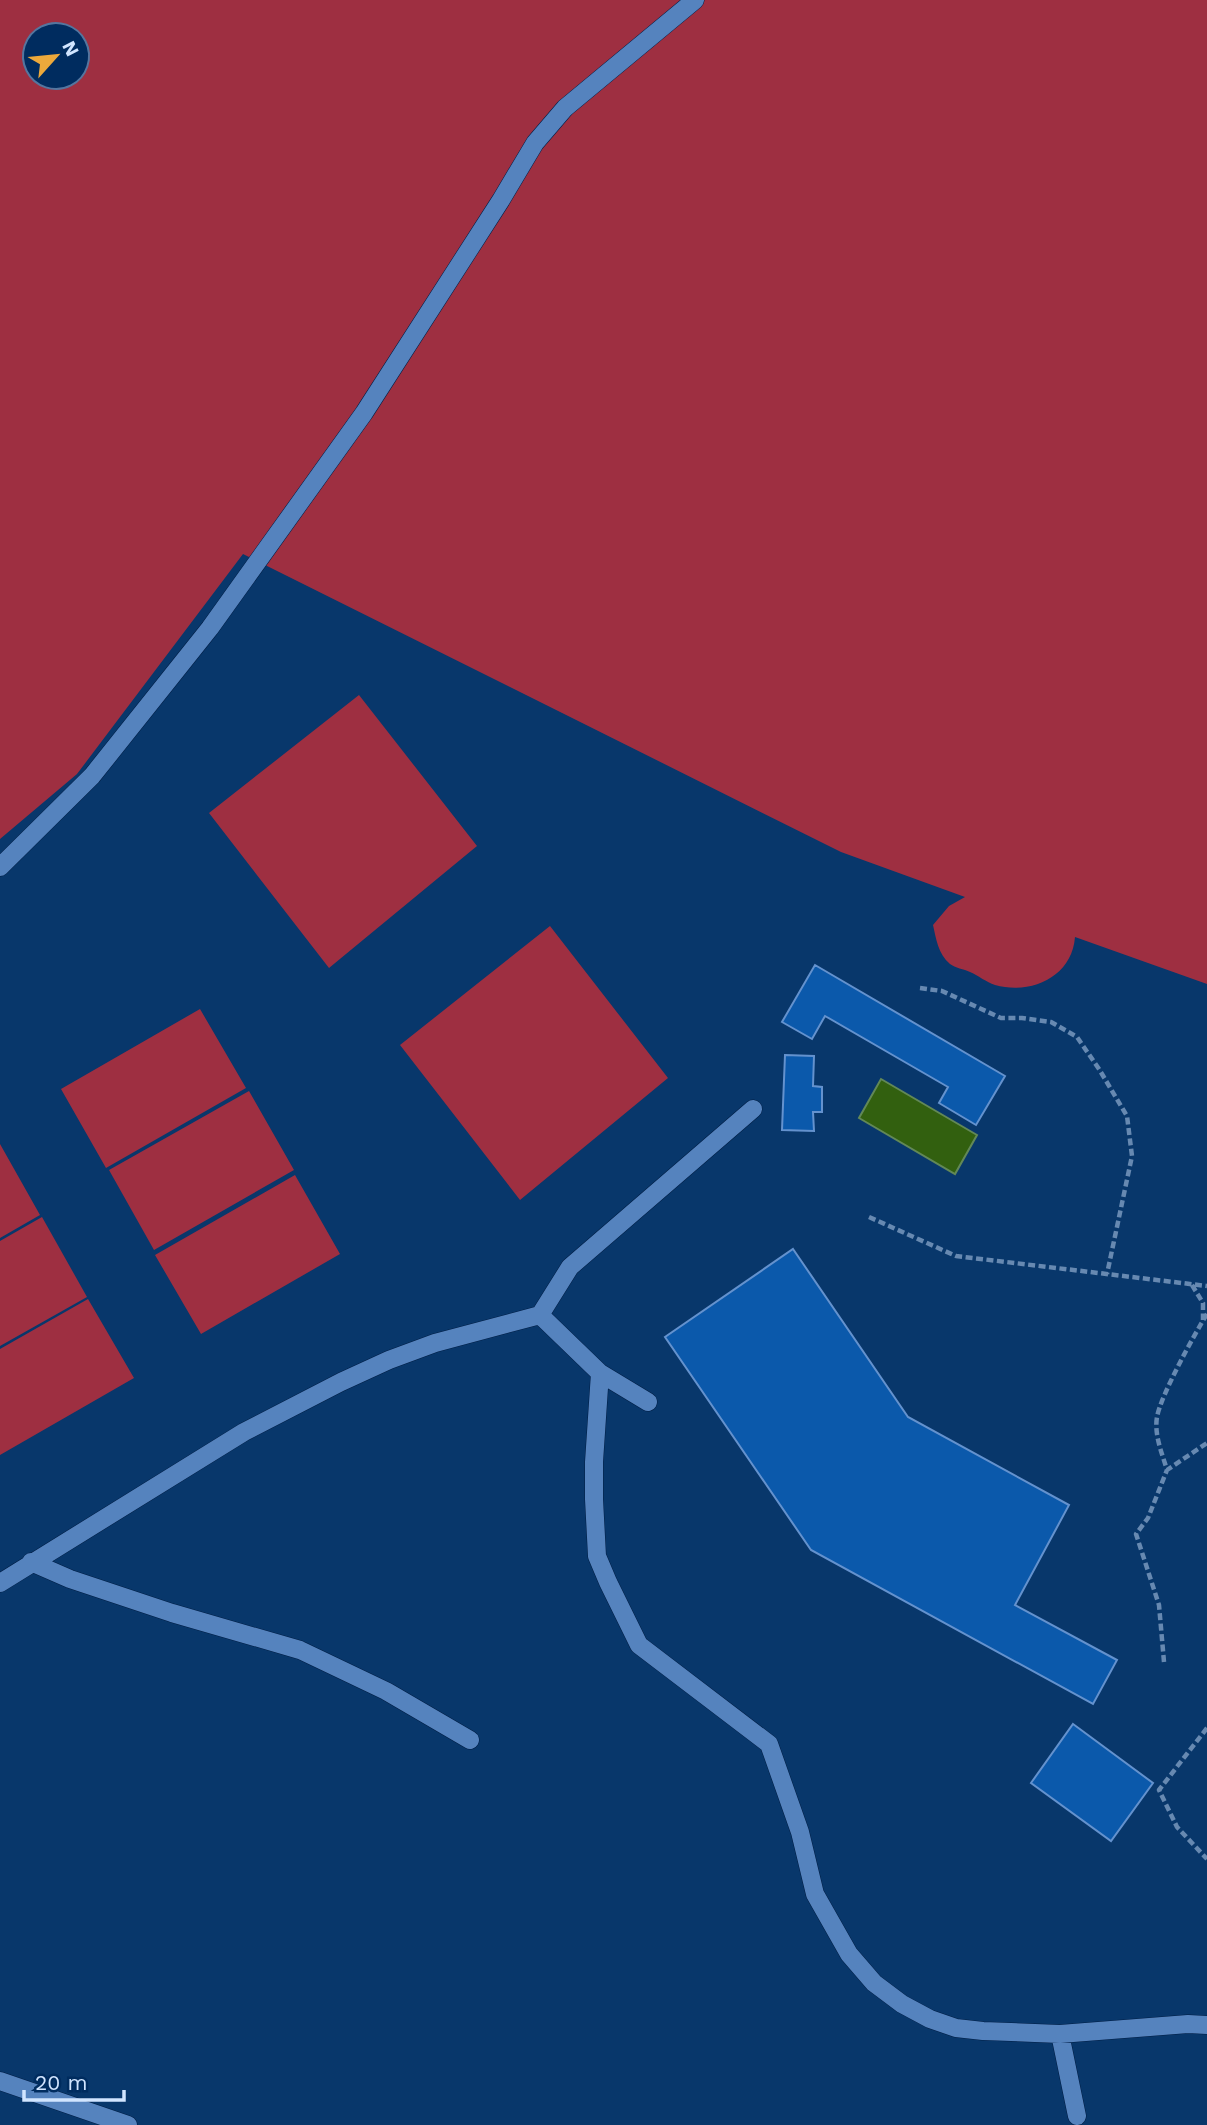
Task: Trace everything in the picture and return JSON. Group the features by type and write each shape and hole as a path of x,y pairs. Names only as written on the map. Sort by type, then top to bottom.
{"street":[{"path":"0,867 92,776 210,628 371,401 535,143 565,108 695,0"},
{"path":"0,1583 244,1432 341,1382 388,1360 435,1343 540,1315 570,1267 753,1109"},
{"path":"540,1315 600,1373 648,1402"},
{"path":"600,1373 594,1499 597,1556 608,1582 639,1645 769,1744 800,1832 816,1894 849,1954 874,1983 902,2004 930,2019 956,2028 1060,2034 1188,2024 1207,2025"},
{"path":"31,1562 69,1578 172,1613 300,1650 386,1691 470,1740"},
{"path":"1060,2034 1077,2116"},
{"path":"0,2081 128,2125"}],"path":[{"path":"920,988 942,991 1001,1018 1051,1022 1077,1037 1099,1069 1127,1116 1132,1156 1107,1275"},
{"path":"869,1217 956,1256 1207,1286"},
{"path":"1192,1285 1203,1303 1203,1321"},
{"path":"1167,1470 1157,1436 1157,1416 1207,1314"},
{"path":"1164,1662 1159,1605 1136,1534 1148,1518 1167,1470 1207,1443"},
{"path":"1207,1728 1159,1790 1177,1827 1207,1859"}],"shaded area":[{"path":"0,0 1207,0 1207,984 1075,937 1066,963 1047,980 1022,987 992,984 954,967 938,946 933,925 949,906 965,897 841,852 243,554 77,774 0,839"},
{"path":"359,695 477,846 329,968 209,813"},
{"path":"550,926 668,1078 520,1200 400,1045"},
{"path":"200,1009 246,1088 106,1168 61,1089"},
{"path":"881,1079 977,1135 955,1174 859,1118"},
{"path":"249,1091 294,1170 154,1250 109,1170"},
{"path":"0,1144 40,1215 0,1238"},
{"path":"295,1175 340,1254 201,1334 155,1255"},
{"path":"42,1217 87,1297 0,1346 0,1241"},
{"path":"88,1299 134,1378 0,1455 0,1349"}],"building":[{"path":"815,965 1005,1076 976,1125 939,1103 948,1087 825,1016 812,1039 782,1022"},
{"path":"785,1055 814,1056 813,1086 822,1087 822,1112 813,1112 814,1131 782,1130"},
{"path":"793,1249 908,1417 1069,1505 1015,1605 1117,1660 1093,1704 811,1550 665,1337"},
{"path":"1073,1724 1153,1783 1111,1841 1031,1783"}]}
